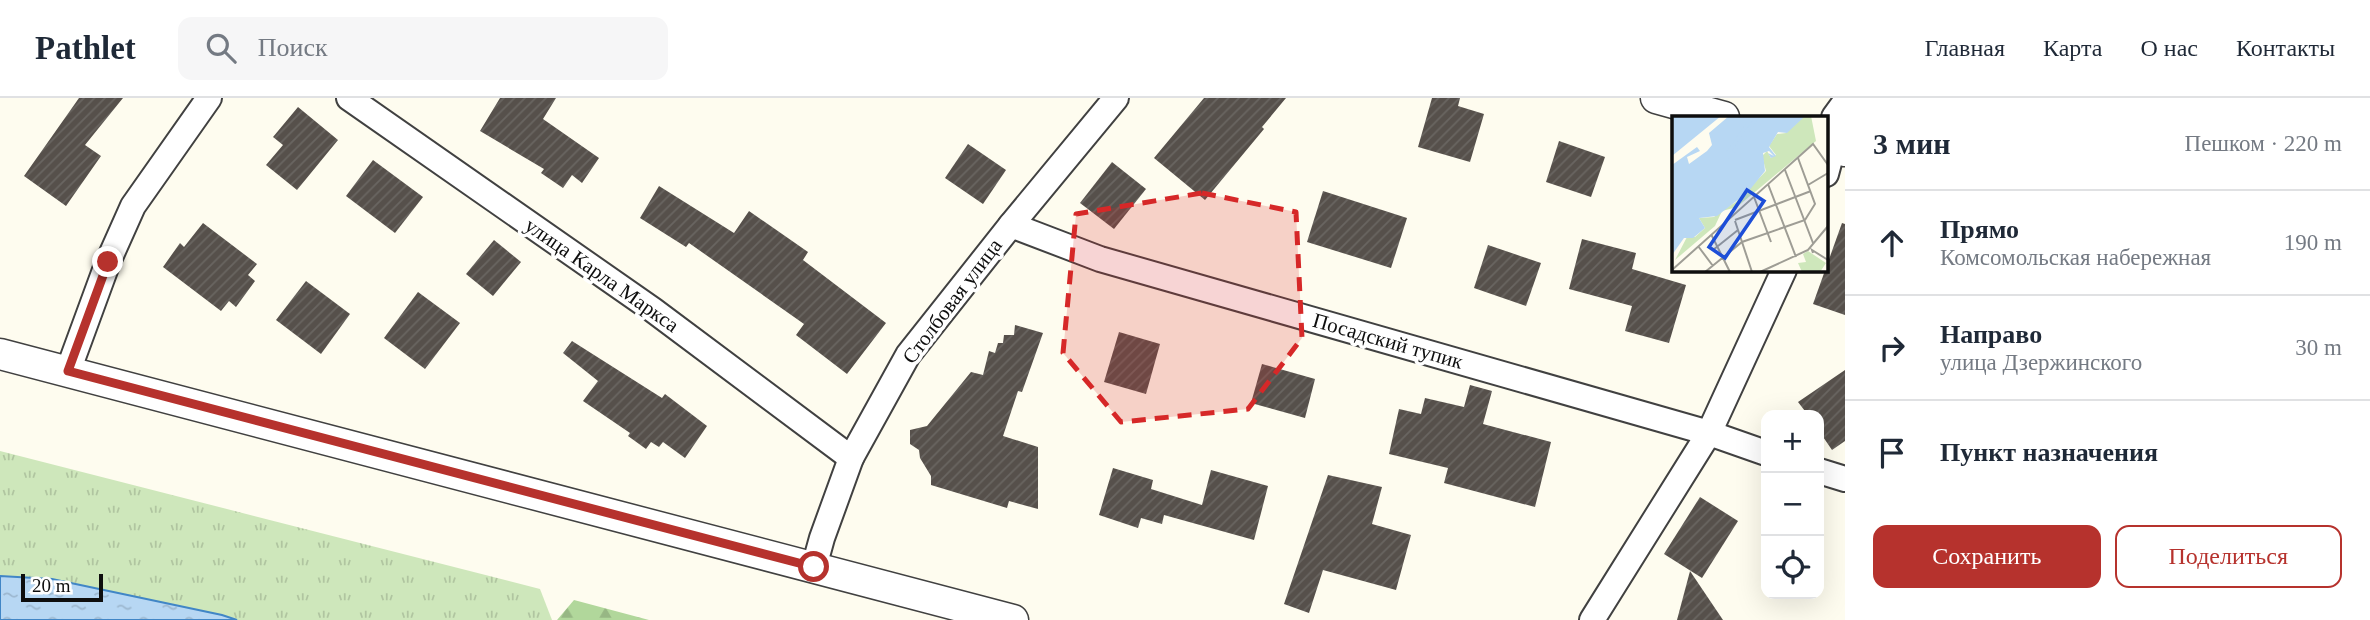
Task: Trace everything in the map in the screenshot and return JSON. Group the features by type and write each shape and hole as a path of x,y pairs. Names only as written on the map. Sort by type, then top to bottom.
{"street":[{"path":"68,371 108,262 133,206 208,98"},
{"name":"улица Карла Маркса","path":"349,98 653,310 851,458"},
{"name":"Столбовая улица","path":"814,567 851,458 908,355 1116,98"},
{"path":"1656,98 1720,116"},
{"path":"1833,155 1834,117 1845,102"},
{"name":"Посадский тупик","path":"1011,225 1100,259 1709,433 1761,451"},
{"path":"1592,620 1709,433 1784,271"},
{"path":"0,354 1013,620"},
{"path":"1824,473 1845,480"}],"highlighted area":[{"path":"1202,193 1296,212 1302,338 1248,409 1121,422 1063,353 1076,214"}],"green space":[{"path":"0,451 540,589 552,620 192,620 0,579"},
{"path":"574,600 649,620 557,620"}],"water":[{"path":"0,576 52,579 237,620 0,620"}],"building":[{"path":"79,98 123,98 85,145 101,156 66,206 24,176"},
{"path":"500,98 556,98 543,119 599,158 582,183 572,175 563,188 541,173 544,169 480,131"},
{"path":"1204,98 1286,98 1205,200 1154,158"},
{"path":"1432,98 1460,98 1458,106 1484,114 1470,162 1418,147"},
{"path":"298,107 338,140 297,190 266,165 283,145 273,137"},
{"path":"1559,141 1605,157 1591,197 1546,182"},
{"path":"968,144 1006,170 983,204 945,178"},
{"path":"373,160 423,197 395,233 346,196"},
{"path":"1112,162 1146,189 1114,229 1080,203"},
{"path":"659,186 734,233 749,211 808,252 803,260 886,323 847,374 796,335 804,324 689,243 686,247 640,218"},
{"path":"1323,191 1407,218 1391,268 1307,242"},
{"path":"203,223 257,264 248,275 255,281 236,307 229,301 221,311 163,267 180,243 184,247"},
{"path":"1842,223 1845,224 1845,315 1813,304 1825,271 1828,271 1828,262"},
{"path":"1582,239 1636,253 1632,269 1686,285 1669,343 1625,331 1632,306 1569,289"},
{"path":"494,240 521,262 493,296 466,274"},
{"path":"1488,245 1541,263 1526,306 1474,288"},
{"path":"306,281 350,314 321,354 276,320"},
{"path":"418,292 460,323 425,369 384,338"},
{"path":"1015,325 1043,333 1022,392 1018,391 1003,436 1038,447 1038,509 1009,501 1007,508 931,485 931,476 920,458 919,450 910,444 910,430 927,426 971,372 983,375 989,351 995,353 998,343 1003,343 1004,335 1014,335"},
{"path":"1119,332 1160,344 1146,394 1104,382"},
{"path":"572,341 662,398 665,394 707,426 685,458 663,442 659,447 651,442 646,449 628,436 630,433 583,401 598,381 563,353"},
{"path":"1262,364 1315,379 1305,418 1251,403"},
{"path":"1845,370 1845,441 1832,450 1824,438 1824,410 1804,410 1798,402"},
{"path":"1470,385 1492,391 1483,424 1551,442 1535,507 1444,483 1448,468 1389,454 1399,409 1421,414 1425,398 1464,407"},
{"path":"1113,468 1153,480 1151,489 1202,505 1211,470 1268,486 1254,540 1164,515 1162,524 1141,518 1138,528 1099,515"},
{"path":"1328,475 1382,487 1372,524 1411,535 1396,590 1323,570 1309,613 1284,604"},
{"path":"1700,497 1738,521 1702,578 1664,554"},
{"path":"1690,571 1723,620 1677,620"}],"route":[{"path":"108,262 68,371 814,567"}]}
